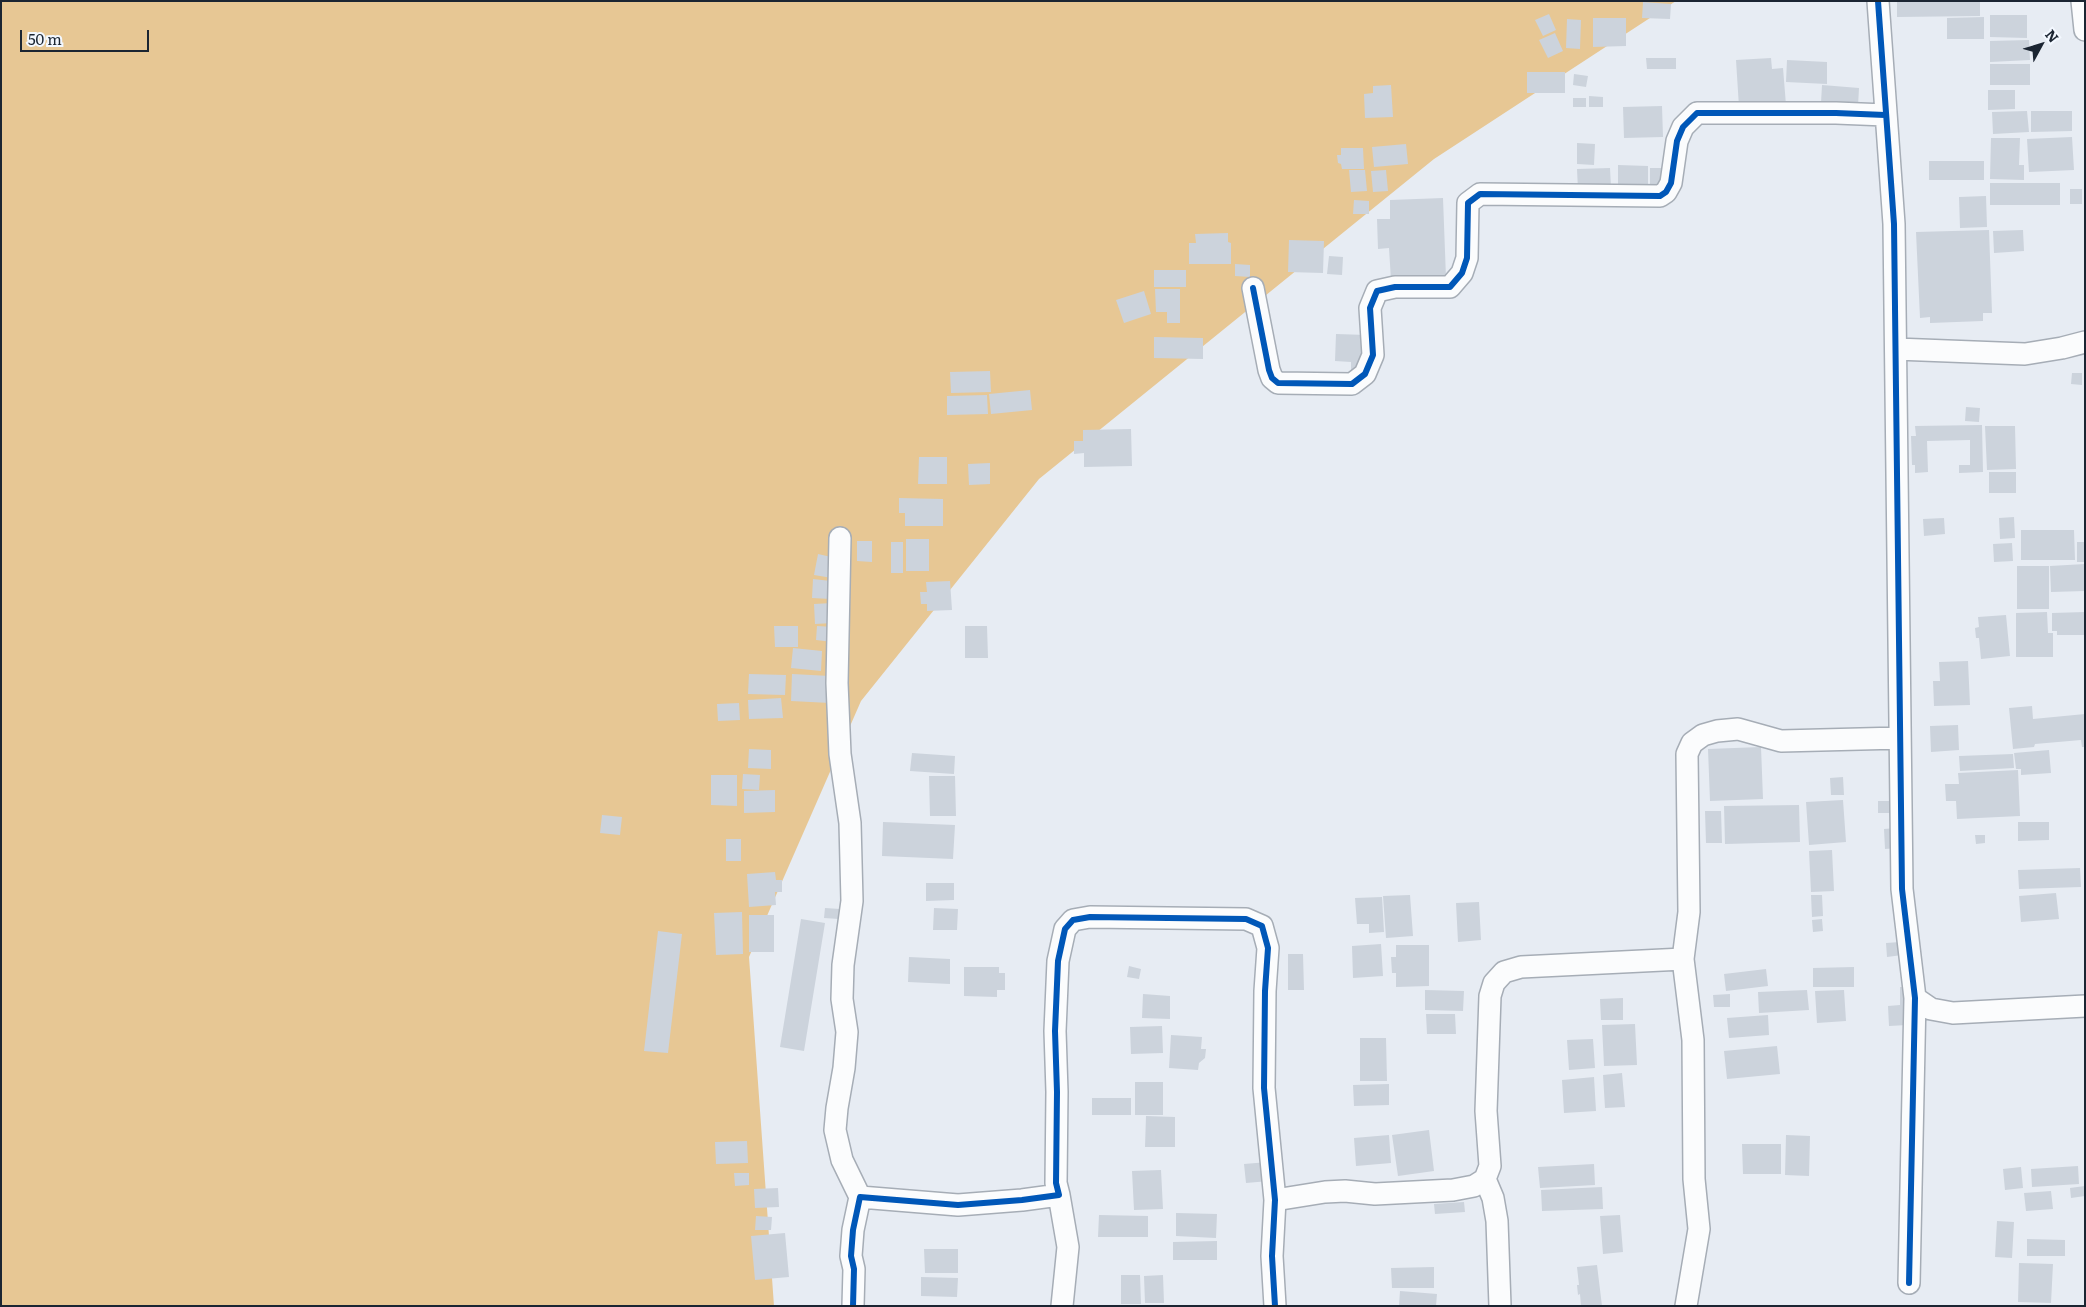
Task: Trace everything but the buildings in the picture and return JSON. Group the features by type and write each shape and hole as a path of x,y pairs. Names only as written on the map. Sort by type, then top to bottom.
{"street":[{"path":"1878,1 1894,224 1902,889 1915,998 1909,1283"},
{"path":"2082,1 2085,30"},
{"path":"1253,288 1272,378 1278,383 1352,384 1365,374 1373,355 1370,308 1377,291 1395,287 1450,287 1462,273 1467,258 1468,203 1480,194 1660,196 1666,192 1671,183 1677,141 1683,127 1697,113 1885,115"},
{"path":"1896,349 2025,354 2085,342"},
{"path":"840,538 837,683 840,754 850,823 852,901 843,965 842,999 847,1032 835,1130 842,1160 860,1197 853,1230 851,1256 854,1269 854,1306"},
{"path":"1686,1306 1699,1229 1694,1179 1693,1040 1683,959 1689,912 1688,754 1692,743 1703,735 1717,731 1738,729 1781,741 1900,738"},
{"path":"1062,1306 1068,1247 1056,1183 1057,1092 1055,1031 1058,961 1065,929 1073,920 1090,917 1246,919 1262,926 1268,948 1265,990 1264,1088 1275,1200 1272,1256 1275,1306"},
{"path":"1275,1200 1325,1192 1345,1191 1375,1194 1454,1190 1474,1186 1485,1179 1490,1166 1486,1111 1490,996 1494,983 1504,972 1521,967 1683,959"},
{"path":"1915,998 1930,1009 1953,1013 2085,1006"},
{"path":"1485,1179 1493,1198 1497,1221 1500,1306"},
{"path":"860,1197 958,1205 1059,1195"}],"shaded area":[{"path":"1,1 1676,1 1434,159 1039,479 861,701 749,957 774,1306 1,1306"}],"cycle path":[{"path":"1878,1 1894,224 1902,889 1915,998 1909,1283"},
{"path":"1253,288 1272,378 1278,383 1352,384 1365,374 1373,355 1370,308 1377,291 1395,287 1450,287 1462,273 1467,258 1468,203 1480,194 1660,196 1666,192 1671,183 1677,141 1683,127 1697,113 1885,115"},
{"path":"853,1306 854,1269 851,1256 853,1230 860,1197 958,1205 1059,1195 1056,1183 1057,1092 1055,1031 1058,961 1065,929 1073,920 1090,917 1246,919 1262,926 1268,948 1265,991 1264,1088 1275,1200 1272,1256 1275,1306"}]}
